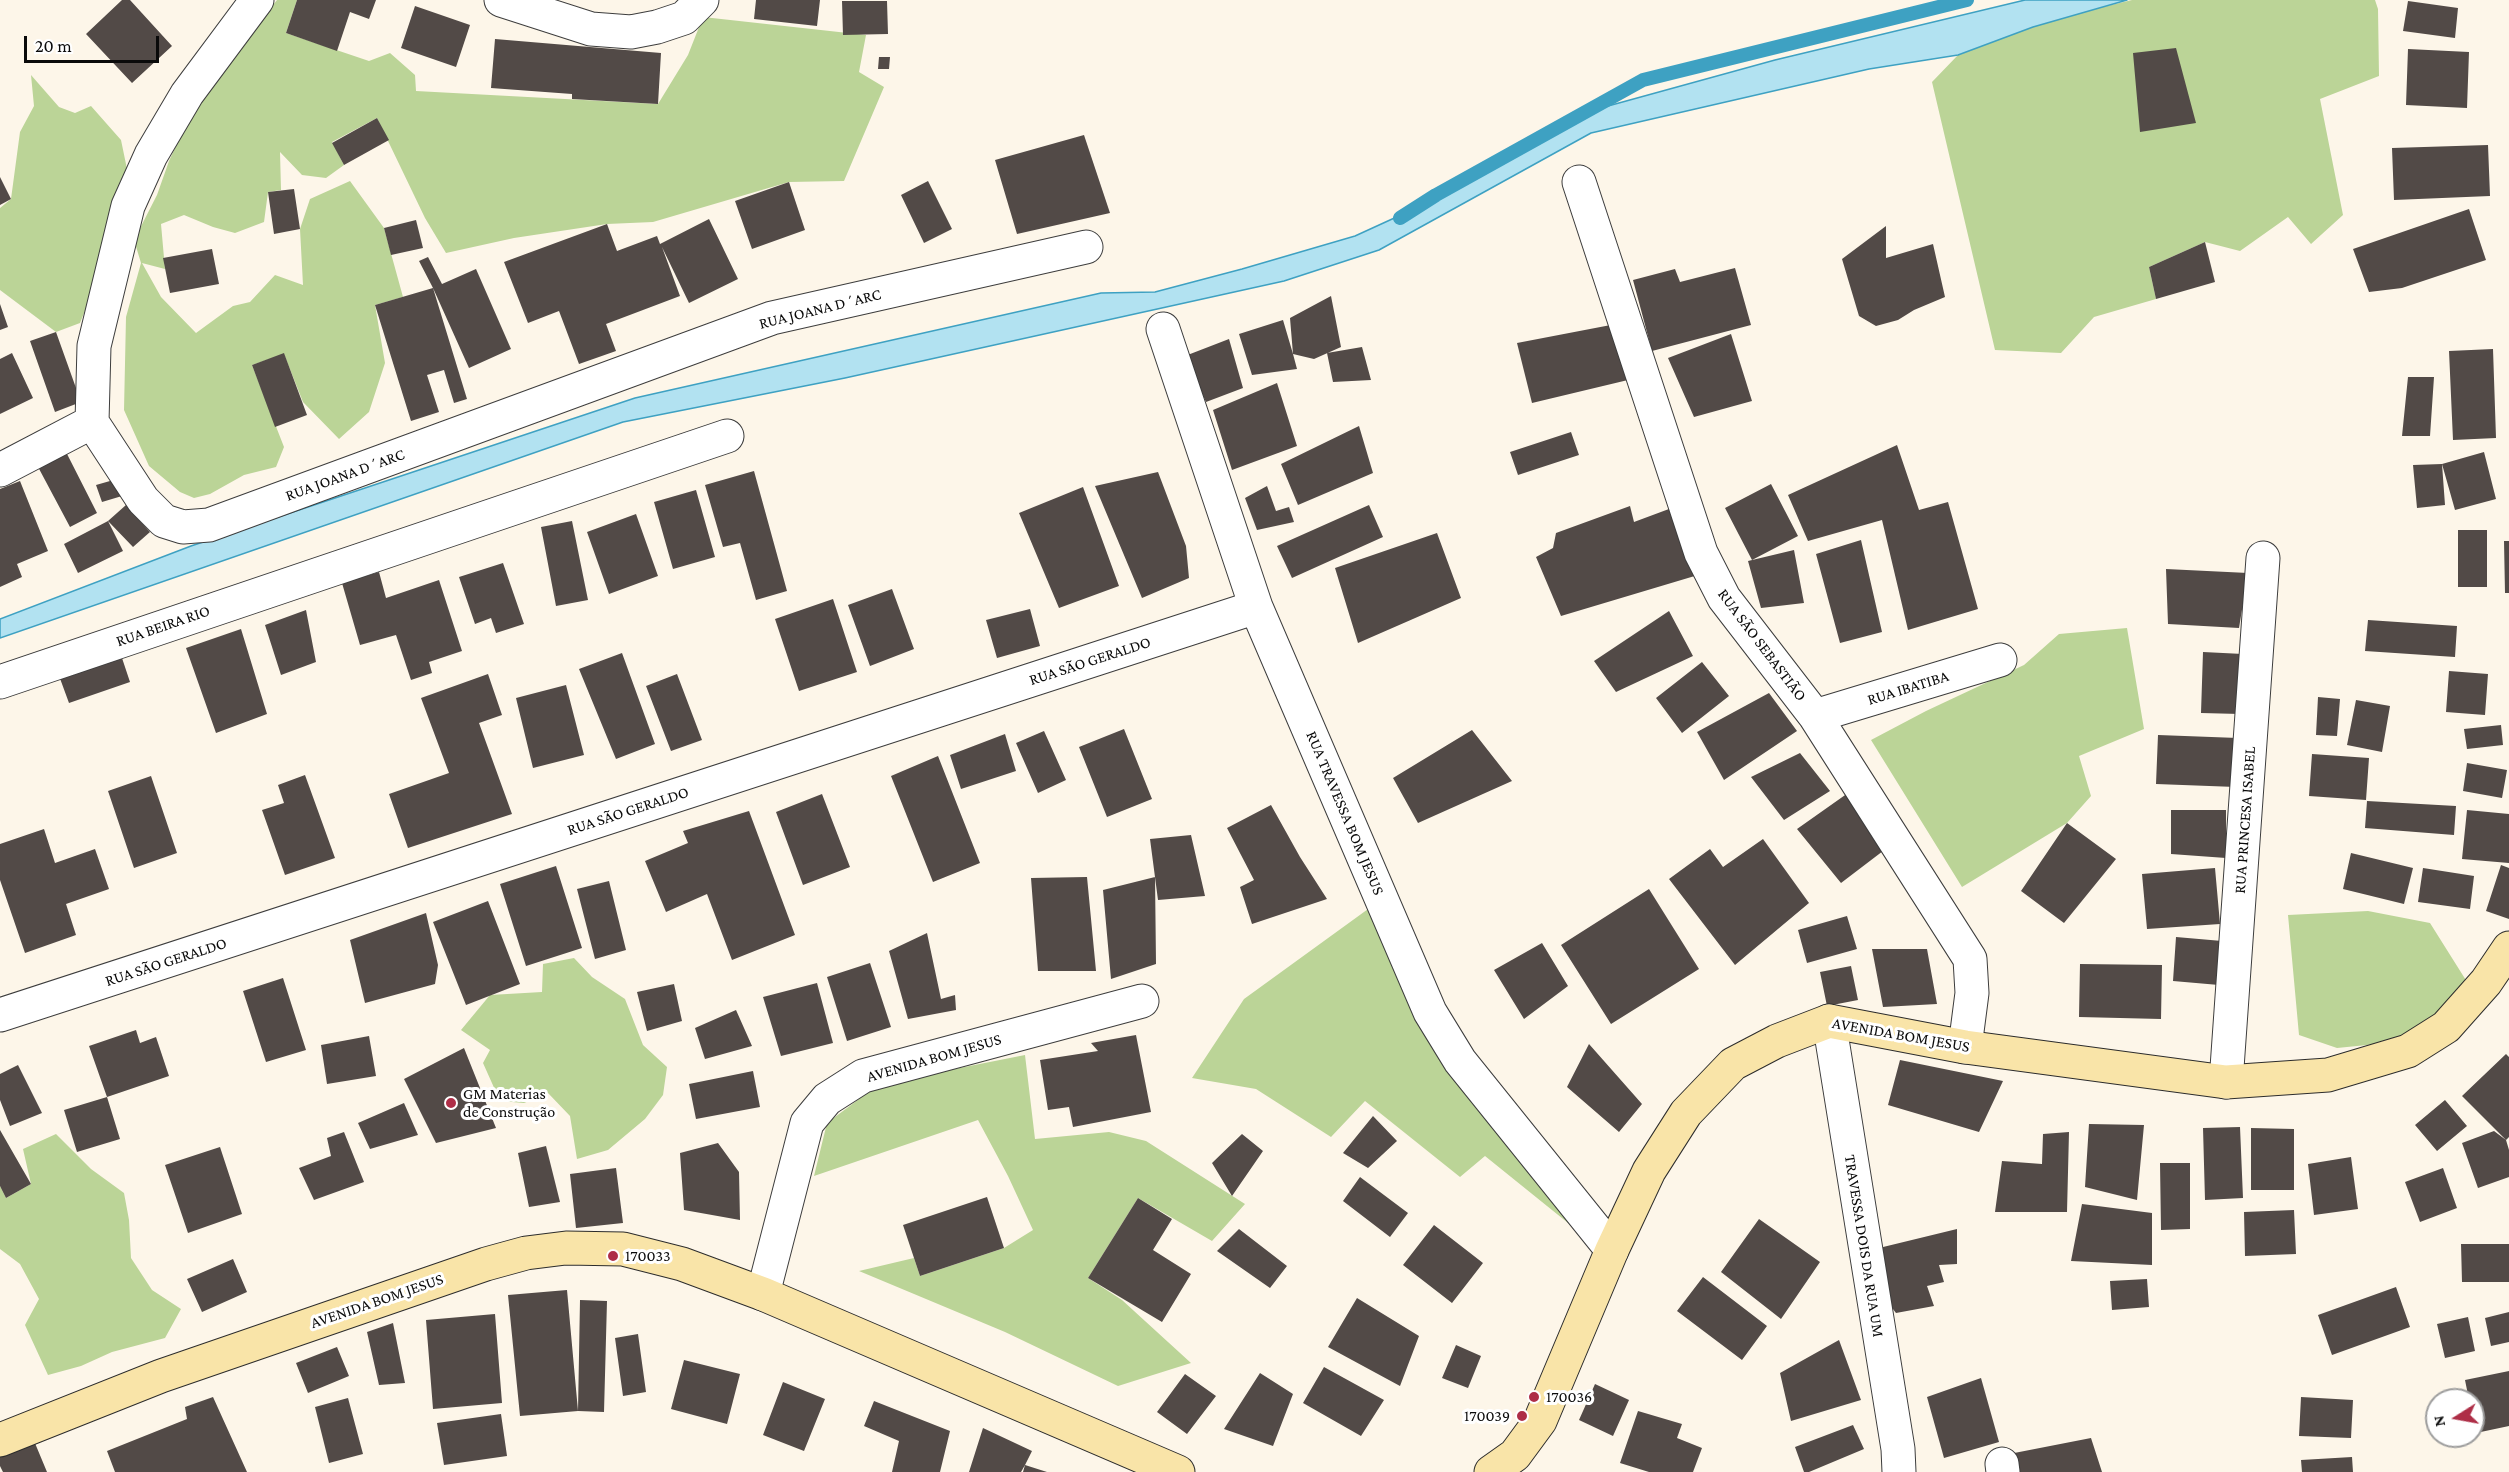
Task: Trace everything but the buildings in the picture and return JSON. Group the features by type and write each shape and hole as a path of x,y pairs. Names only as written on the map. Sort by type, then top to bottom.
{"main road":[{"name":"AVENIDA BOM JESUS","path":"1491,1472 1515,1455 1540,1421 1612,1250 1649,1171 1686,1113 1733,1064 1777,1041 1828,1021 1965,1047 2226,1082 2328,1075 2408,1051 2446,1027 2486,982 2509,948"},
{"name":"AVENIDA BOM JESUS","path":"0,1440 161,1376 451,1275 526,1253 566,1248 623,1249 682,1264 763,1294 1178,1472"}],"street":[{"path":"0,470 92,422 94,346 128,206 151,155 187,94 257,0"},
{"path":"501,0 591,29 631,32 657,27 684,18 702,0"},
{"name":"RUA SÃO SEBASTIÃO","path":"1579,182 1701,554 1724,598 1815,716 1970,958 1972,993 1965,1047"},
{"name":"RUA JOANA D´ARC","path":"92,422 143,500 164,521 183,527 209,525 772,318 1086,247"},
{"name":"RUA TRAVESSA BOM JESUS","path":"1163,329 1256,607 1430,1012 1460,1061 1612,1250"},
{"name":"RUA BEIRA RIO","path":"0,682 727,436"},
{"name":"RUA PRINCESA ISABEL","path":"2226,1082 2263,558"},
{"name":"RUA SÃO GERALDO","path":"0,1015 1256,607"},
{"name":"RUA IBATIBA","path":"1815,716 2000,660"},
{"name":"AVENIDA BOM JESUS","path":"763,1294 807,1123 827,1099 863,1076 1142,1001"},
{"name":"TRAVESSA DOIS DA RUA UM","path":"1828,1021 1898,1449 1899,1472"}],"green space":[{"path":"277,0 297,0 286,33 369,61 390,53 415,75 416,91 658,104 688,55 703,17 866,35 859,72 884,87 844,181 789,182 653,222 607,224 514,238 446,253 425,218 377,118 332,142 344,165 326,178 302,175 280,152 281,190 268,192 264,222 235,233 184,215 161,224 165,269 142,263 161,297 196,333 233,306 250,302 275,275 303,285 300,229 310,199 350,181 384,228 403,297 375,305 385,363 369,412 339,439 303,402 284,354 252,365 284,447 276,467 244,475 210,494 194,498 180,492 149,466 124,410 126,317 141,263 134,240 157,195 169,161 197,101"},
{"path":"2132,0 2375,0 2378,9 2379,76 2320,99 2343,215 2311,244 2288,217 2240,251 2205,242 2149,267 2156,299 2094,317 2061,353 1995,350 1932,82 1958,55 2033,27"},
{"path":"31,75 59,107 75,113 91,106 121,140 127,169 92,293 80,323 56,332 0,290 0,208 11,199 20,132 34,106"},
{"path":"2127,628 2144,729 2079,756 2091,796 2067,823 1962,887 1871,740 1926,711 2024,665 2059,634"},
{"path":"1375,904 1578,1231 1485,1156 1460,1177 1365,1101 1331,1137 1256,1089 1192,1078 1244,999"},
{"path":"2368,911 2430,923 2474,993 2436,1030 2377,1044 2337,1048 2299,1035 2288,915"},
{"path":"574,958 592,977 625,999 643,1045 667,1067 663,1095 645,1119 608,1150 577,1159 570,1116 548,1093 524,1103 500,1101 483,1063 490,1050 461,1030 490,995 542,992 543,964"},
{"path":"1025,1055 1035,1139 1109,1132 1146,1141 1245,1204 1212,1241 1138,1198 1088,1278 1122,1300 1191,1363 1118,1386 1005,1332 859,1271 914,1258 920,1276 1004,1248 1033,1230 978,1120 814,1176 827,1123 879,1084"},
{"path":"56,1134 91,1169 124,1193 129,1220 131,1258 152,1290 181,1309 165,1338 112,1352 81,1366 48,1375 25,1325 39,1299 20,1264 0,1249 0,1186 6,1198 31,1184 23,1149"}],"water":[{"path":"2025,0 2127,0 2033,27 1958,55 1869,69 1591,133 1379,250 1284,281 845,378 623,422 0,638 0,619 191,546 635,398 1101,293 1155,292 1242,269 1355,236 1449,193 1579,114 1775,60"}],"waterway":[{"path":"1400,218 1436,195 1643,80 1967,0"}],"place":[{"name":"GM Materias de Construção","path":"451,1103"},
{"name":"170033","path":"613,1256"},
{"name":"170036","path":"1534,1397"},
{"name":"170039","path":"1522,1416"}]}
